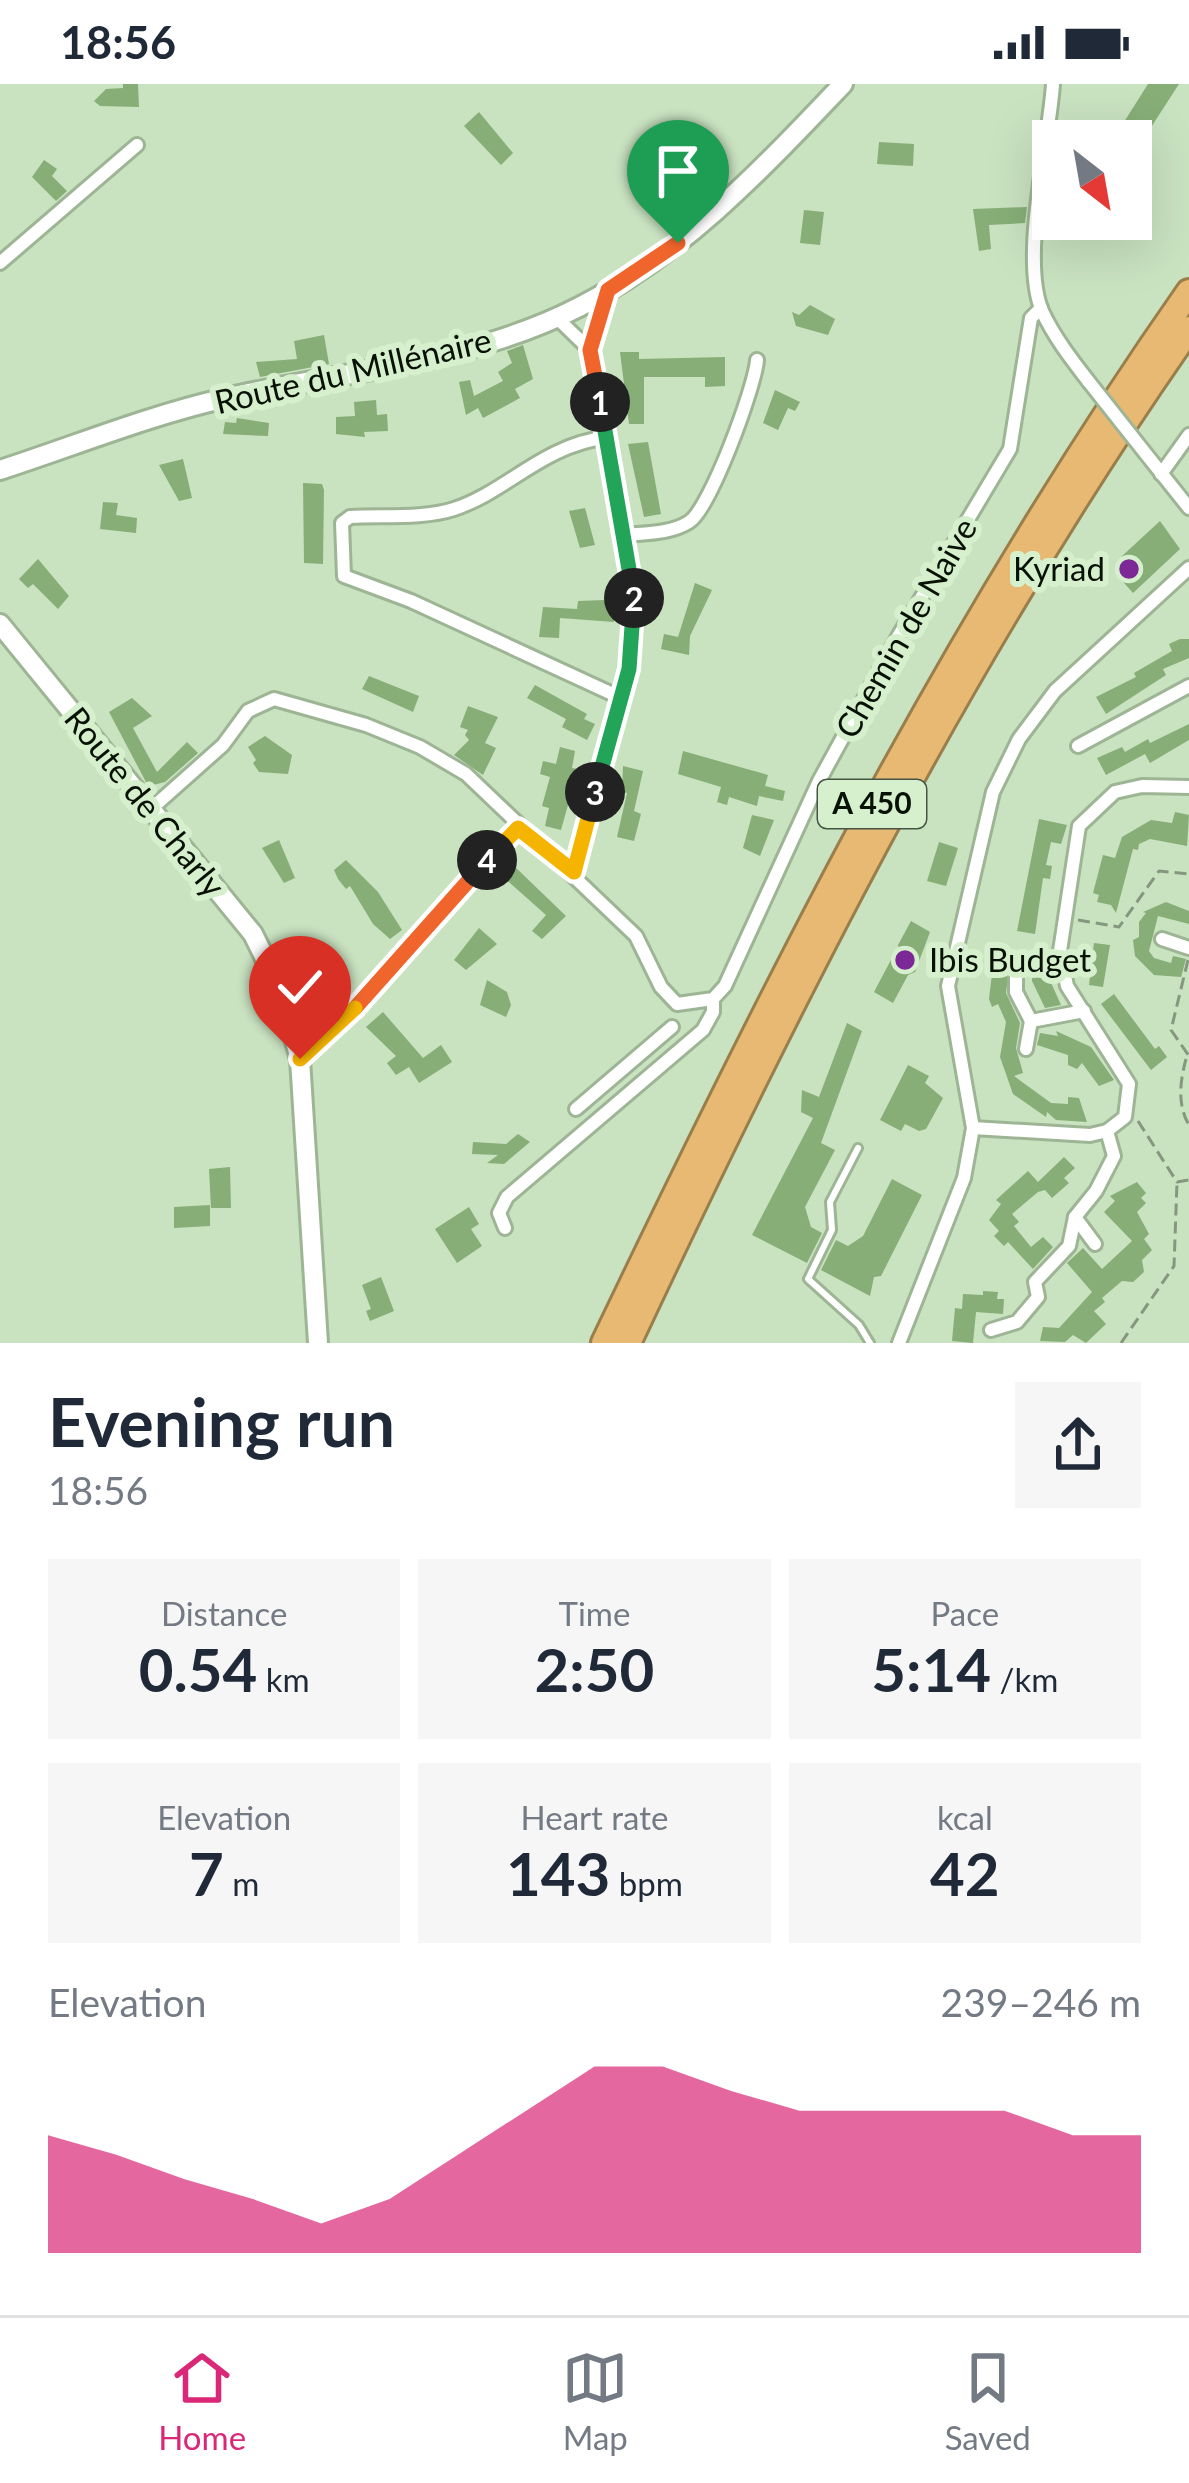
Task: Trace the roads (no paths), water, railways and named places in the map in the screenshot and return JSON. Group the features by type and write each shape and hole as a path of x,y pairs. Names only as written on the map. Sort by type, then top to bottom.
{"highway":[{"name":"A 450","path":"604,1343 741,1055 854,836 992,593 1189,292"},
{"name":"A 450","path":"628,1343 782,1021 946,715 1048,542 1189,329"},
{"path":"646,1343 696,1223 695,1199"}],"street":[{"name":"Route du Millénaire","path":"0,470 221,399 461,351 557,318 608,290 728,202 843,84"},
{"path":"1053,84 1033,252 1041,308 1089,382 1189,508"},
{"path":"0,262 137,145"},
{"path":"574,872 629,669 636,610 590,350 608,290"},
{"name":"Chemin de Naive","path":"506,1228 499,1213 507,1197 703,1030 713,1012 713,999 725,986 819,781 898,635 1010,449 1030,318 1041,308"},
{"path":"557,318 590,350"},
{"path":"625,535 668,531 700,512 755,384 757,360"},
{"path":"1161,474 1189,435"},
{"path":"607,437 584,440 533,462 457,508 350,517 342,523 344,576 411,601 620,697"},
{"path":"899,1343 964,1178 973,1128 948,986 993,792 1019,739 1055,691 1189,568"},
{"path":"1163,591 1189,580"},
{"name":"Route de Charly","path":"0,624 253,934 281,991 300,1059 318,1343"},
{"path":"1078,746 1189,686"},
{"path":"151,809 223,745 248,711 274,699 366,725 420,747 466,774 636,936 661,986 677,1004"},
{"path":"973,1128 1090,1135 1106,1131 1125,1117 1130,1084 1067,986 1060,951 1079,826 1115,792 1172,784 1189,787"},
{"path":"300,1059 362,1000 518,828"},
{"path":"1162,939 1189,952"},
{"path":"1016,975 1016,992 1031,1021 1026,1049"},
{"path":"677,1004 713,999"},
{"path":"677,1004 672,1027 680,1045"},
{"path":"1031,1021 1084,1011"},
{"path":"576,1109 672,1027"},
{"path":"991,1330 1017,1322 1038,1297 1035,1282 1069,1246 1075,1217 1096,1191 1114,1156 1106,1131"},
{"path":"1075,1217 1095,1244"}],"lane":[{"path":"858,1148 830,1202 832,1230 808,1279 859,1325 870,1343"}],"place":[{"name":"Kyriad","path":"1129,569"},
{"name":"Ibis Budget","path":"905,960"}]}
